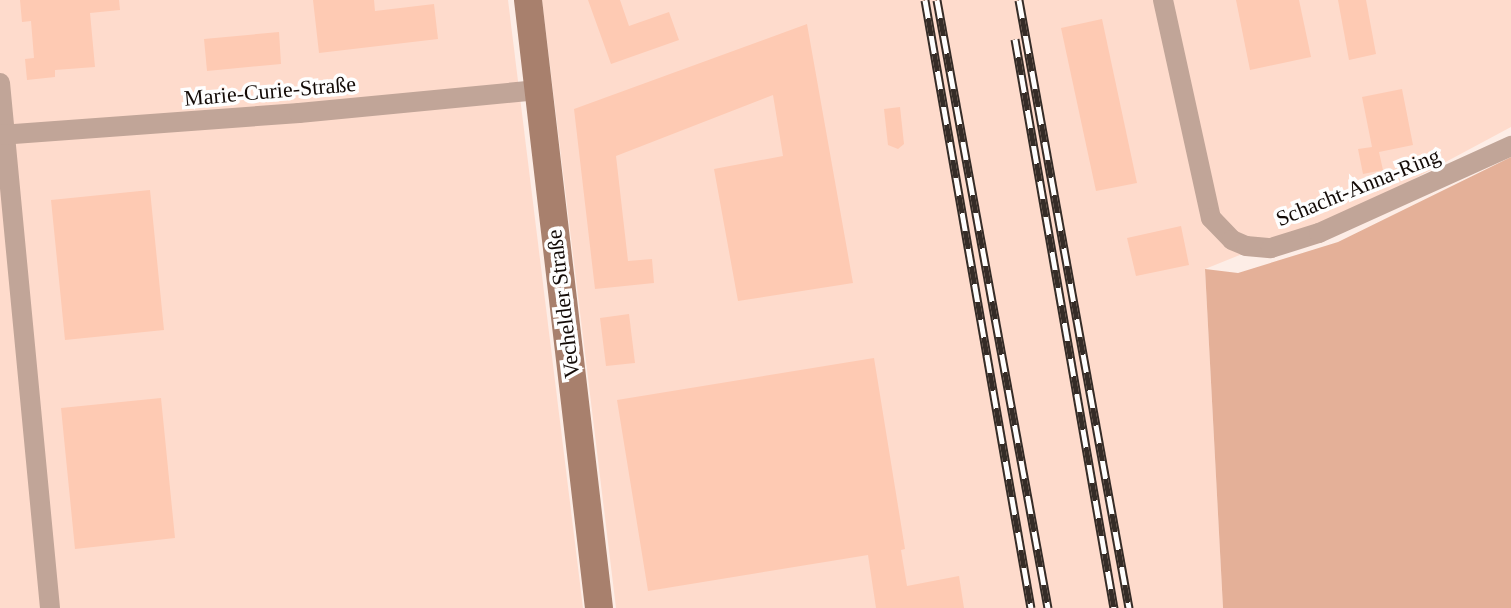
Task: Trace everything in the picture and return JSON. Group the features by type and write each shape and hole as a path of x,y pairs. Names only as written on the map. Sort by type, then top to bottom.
{"main road":[{"name":"Vechelder Straße","path":"528,0 599,608"}],"street":[{"name":"Schacht-Anna-Ring","path":"1163,0 1211,218 1232,240 1246,246 1271,248 1319,233 1511,146"},
{"path":"0,83 50,608"},
{"name":"Marie-Curie-Straße","path":"3,135 299,113 538,90"}],"shaded area":[{"path":"0,0 508,0 583,608 0,608"},
{"path":"542,0 1511,0 1511,127 1369,203 1205,269 1223,608 616,608"},
{"path":"1511,157 1511,608 1223,608 1205,269 1238,273 1338,242"}],"building":[{"path":"20,0 119,0 120,10 90,13 95,67 55,70 55,77 27,80 25,59 34,58 31,21 22,22"},
{"path":"313,0 374,0 375,11 434,4 438,39 319,53"},
{"path":"588,0 620,0 629,26 669,12 679,40 611,64"},
{"path":"1236,0 1299,0 1311,57 1250,70"},
{"path":"1338,0 1366,0 1376,54 1349,60"},
{"path":"1102,19 1137,183 1096,191 1061,28"},
{"path":"807,24 853,283 738,301 714,169 783,156 773,95 616,156 628,261 652,259 654,283 595,289 574,109"},
{"path":"279,32 281,64 207,71 204,39"},
{"path":"1402,89 1413,145 1379,152 1383,170 1363,174 1358,149 1372,147 1362,97"},
{"path":"900,107 904,144 898,149 888,145 884,109"},
{"path":"150,190 164,330 65,340 51,200"},
{"path":"1181,226 1189,265 1136,276 1127,238"},
{"path":"629,314 635,363 606,366 600,318"},
{"path":"874,358 905,549 901,550 907,586 959,576 964,608 876,608 868,555 648,591 617,400"},
{"path":"161,398 175,538 75,549 61,408"}],"railway":[{"path":"925,0 1031,608"},
{"path":"937,0 1048,608"},
{"path":"1019,0 1129,608"},
{"path":"1015,39 1114,608"}]}
